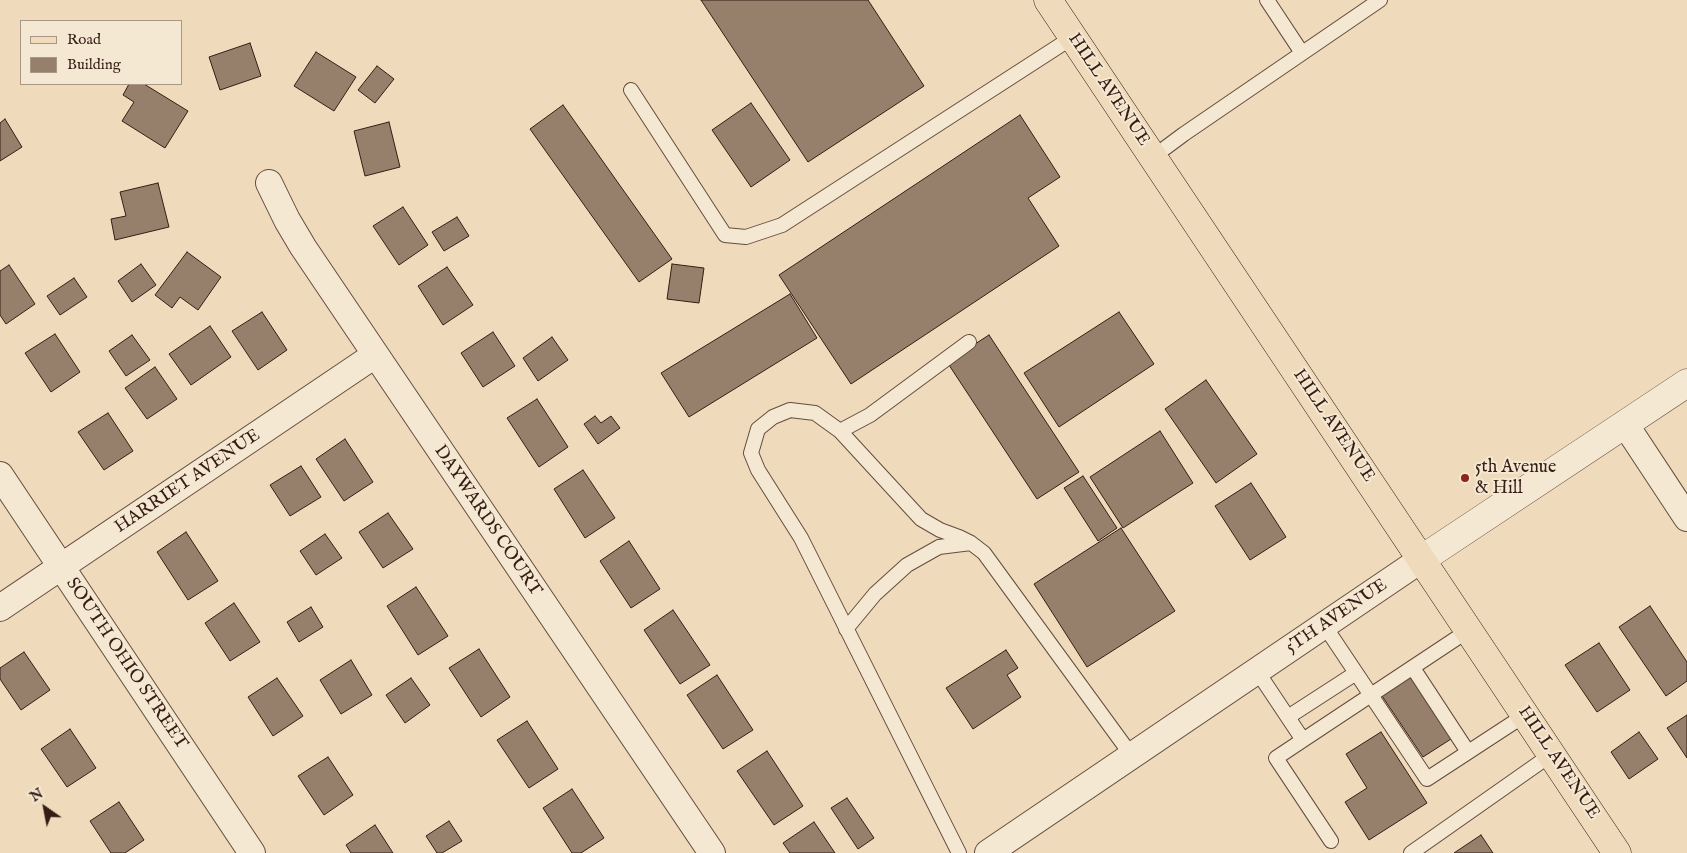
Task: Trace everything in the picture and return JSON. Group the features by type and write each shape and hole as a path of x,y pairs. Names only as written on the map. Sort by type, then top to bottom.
{"main road":[{"name":"HILL AVENUE","path":"1048,0 1617,853"}],"street":[{"name":"DAYWARDS COURT","path":"270,183 287,220 303,247 712,853"},
{"name":"HARRIET AVENUE","path":"0,608 375,355"},
{"name":"5TH AVENUE","path":"988,853 1422,559 1687,383"},
{"path":"1625,424 1687,518"},
{"name":"SOUTH OHIO STREET","path":"0,475 252,853"}],"lane":[{"path":"1266,0 1302,53"},
{"path":"1153,157 1380,0"},
{"path":"631,90 725,235 746,237 782,225 1072,37"},
{"path":"840,431 870,415 969,342"},
{"path":"959,853 801,538 758,470 750,453 758,429 773,417 790,410 815,413 840,431 921,518 940,530 959,537 984,554 1132,756"},
{"path":"846,629 875,594 907,565 938,547 971,544"},
{"path":"1324,626 1427,779 1525,715"},
{"path":"1330,840 1276,758 1469,630"},
{"path":"1413,668 1468,752"},
{"path":"1257,671 1303,740"},
{"path":"1288,717 1356,673"},
{"path":"1411,853 1552,754"}],"building":[{"path":"701,0 868,0 924,86 808,162"},
{"path":"250,43 261,76 220,90 209,57"},
{"path":"316,52 356,77 334,111 294,86"},
{"path":"377,66 394,79 375,103 358,90"},
{"path":"128,85 146,85 188,111 165,148 122,121 134,102 123,95"},
{"path":"751,103 790,160 751,187 712,130"},
{"path":"563,105 672,259 639,282 530,129"},
{"path":"1020,115 1060,177 1028,198 1059,246 851,384 779,275"},
{"path":"5,119 22,147 0,161 0,123"},
{"path":"389,122 400,167 365,176 354,131"},
{"path":"158,183 169,227 115,240 111,219 126,216 120,192"},
{"path":"403,207 428,245 399,265 373,226"},
{"path":"457,217 469,236 444,251 432,232"},
{"path":"187,252 221,277 198,310 180,297 172,308 155,295"},
{"path":"141,264 156,285 132,302 118,281"},
{"path":"672,264 704,268 699,303 667,299"},
{"path":"9,265 35,304 6,324 0,315 0,271"},
{"path":"447,267 473,305 443,325 418,286"},
{"path":"74,278 87,297 60,315 47,296"},
{"path":"790,294 817,338 689,417 661,373"},
{"path":"262,312 287,350 258,370 232,331"},
{"path":"1119,312 1154,364 1059,427 1024,373"},
{"path":"210,326 231,357 191,385 169,354"},
{"path":"493,332 515,366 483,387 461,353"},
{"path":"55,334 80,372 51,392 25,353"},
{"path":"132,335 150,360 126,376 109,351"},
{"path":"989,335 1079,472 1037,499 947,362"},
{"path":"552,337 568,360 538,381 523,358"},
{"path":"155,367 177,399 147,419 125,388"},
{"path":"1206,380 1257,454 1216,483 1165,409"},
{"path":"537,399 568,447 539,467 507,418"},
{"path":"108,413 133,451 104,470 78,432"},
{"path":"595,416 601,423 611,416 620,428 598,444 584,424"},
{"path":"1160,431 1193,483 1123,528 1090,477"},
{"path":"345,439 373,482 344,501 316,459"},
{"path":"301,466 321,497 290,516 270,485"},
{"path":"583,470 615,518 585,538 554,489"},
{"path":"1083,476 1117,528 1098,541 1064,488"},
{"path":"1251,483 1286,537 1250,560 1215,506"},
{"path":"388,513 413,549 383,568 359,532"},
{"path":"1121,528 1175,611 1087,667 1034,584"},
{"path":"186,532 218,581 188,600 157,552"},
{"path":"325,534 342,558 316,575 300,551"},
{"path":"629,541 660,589 631,608 600,561"},
{"path":"416,587 448,636 418,655 387,606"},
{"path":"234,603 260,642 230,661 205,623"},
{"path":"1650,606 1687,662 1687,681 1666,696 1619,627"},
{"path":"311,607 323,627 299,642 287,622"},
{"path":"673,610 710,665 680,684 644,630"},
{"path":"1599,643 1630,690 1597,712 1565,665"},
{"path":"479,649 510,697 481,717 449,668"},
{"path":"1006,650 1018,668 1007,675 1021,697 973,729 946,688"},
{"path":"24,652 50,690 21,710 0,679 0,668"},
{"path":"351,660 372,695 341,714 320,680"},
{"path":"717,675 753,730 723,749 687,695"},
{"path":"1409,675 1451,739 1423,757 1380,693"},
{"path":"277,678 303,716 273,736 248,697"},
{"path":"411,678 430,705 405,723 386,695"},
{"path":"1687,715 1687,758 1667,728"},
{"path":"527,721 558,769 529,788 497,740"},
{"path":"70,729 96,768 67,787 41,749"},
{"path":"1381,732 1427,803 1369,840 1345,802 1367,788 1346,754"},
{"path":"1639,732 1658,759 1629,779 1611,752"},
{"path":"767,751 803,806 774,825 737,771"},
{"path":"328,757 353,795 324,815 298,776"},
{"path":"572,789 604,838 581,853 572,853 543,808"},
{"path":"847,798 874,838 858,849 831,808"},
{"path":"119,802 144,840 125,853 111,853 90,821"},
{"path":"449,821 462,841 442,853 437,853 426,836"},
{"path":"814,822 835,853 790,853 783,843"},
{"path":"375,825 393,853 351,853 346,845"},
{"path":"1481,835 1493,853 1454,853"}],"place":[{"name":"5th Avenue & Hill","path":"1465,478"}]}
